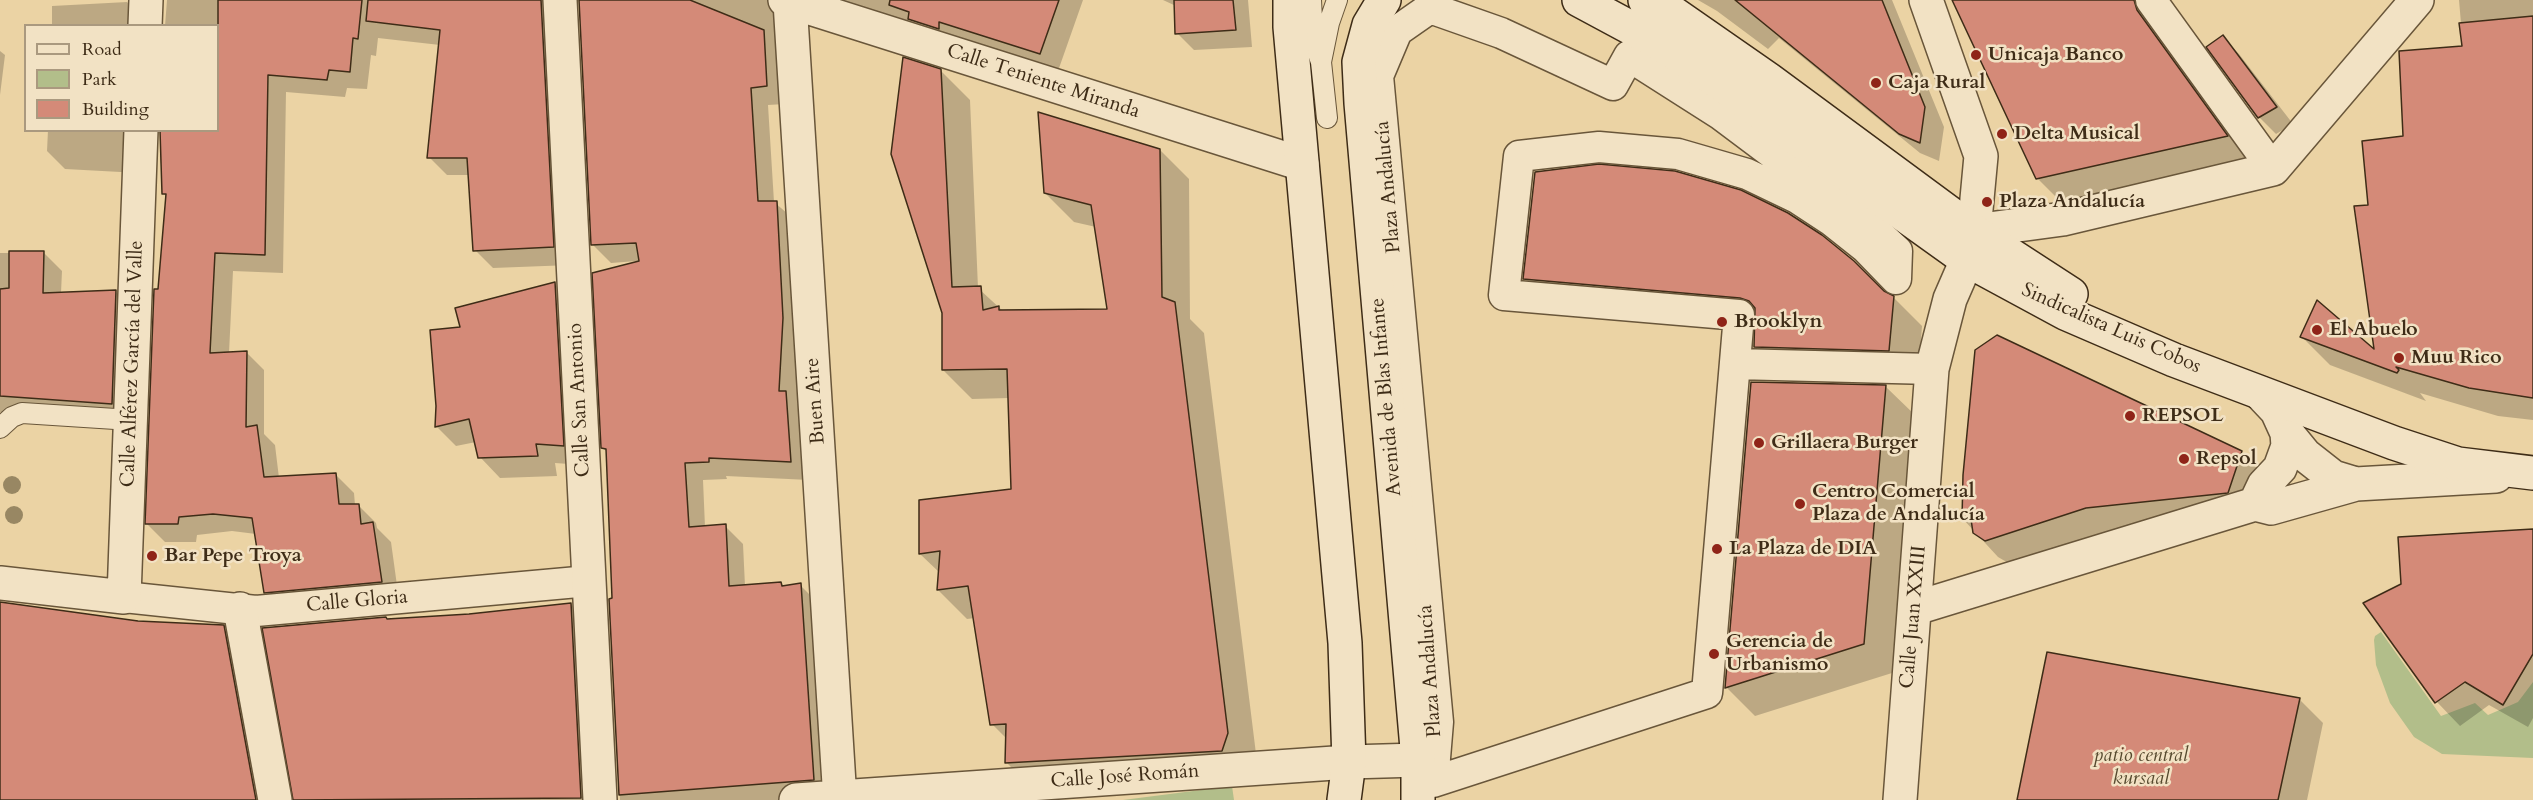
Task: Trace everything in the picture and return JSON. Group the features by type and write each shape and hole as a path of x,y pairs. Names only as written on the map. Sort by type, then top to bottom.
{"street":[{"path":"145,24 146,0"},
{"name":"Calle San Antonio","path":"560,0 600,800"},
{"path":"1290,0 1290,27 1345,644 1349,762 1344,800"},
{"name":"Avenida de Blas Infante","path":"1384,0 1369,25 1359,62 1418,760 1418,800"},
{"name":"Sindicalista Luis Cobos","path":"1579,0 1659,43 1703,71 1970,245 2065,313 2174,360 2394,443 2458,464 2532,467"},
{"name":"Sindicalista Luis Cobos","path":"1645,0 1672,14 1768,79 1970,245 2070,294 2204,354 2357,412 2492,450 2532,467"},
{"name":"Calle Juan XXIII","path":"1900,800 1932,369 1950,299 1970,245 1981,156 1926,0"},
{"path":"2151,0 2273,170"},
{"path":"1970,245 2063,219 2273,170 2417,0"},
{"name":"Calle Teniente Miranda","path":"788,1 1302,164"},
{"name":"Buen Aire","path":"788,1 840,798"},
{"name":"Plaza Andalucía","path":"1430,8 1501,33 1613,85 1629,56 1720,114 1872,228 1897,251 1896,279 1866,249 1832,221 1797,198 1747,174 1678,154 1599,147 1519,156 1504,295 1739,315 1735,364 1707,693 1432,782 1438,722 1378,76 1397,31 1430,8"},
{"name":"Calle Alférez García del Valle","path":"124,597 141,132"},
{"path":"1735,364 1932,369"},
{"path":"2260,393 2277,411 2287,434 2305,455 2333,477 2356,484"},
{"path":"2255,504 2264,485 2280,468 2285,458 2288,446 2287,434"},
{"path":"1916,608 2255,504 2271,508 2356,484 2532,467"},
{"name":"Calle Gloria","path":"124,597 256,611 589,581"},
{"path":"0,583 124,597"},
{"path":"240,609 275,800"},
{"name":"Calle José Román","path":"796,800 1349,762 1418,760"}],"lane":[{"path":"1311,0 1313,39 1321,62 1327,118"},
{"path":"1321,62 1329,23 1337,0"},
{"path":"0,428 12,417 22,413 131,420"}],"green space":[{"path":"2381,632 2441,716 2475,703 2488,715 2518,702 2533,682 2533,758 2442,754 2414,737 2390,703 2376,665 2374,640 2375,636"},
{"path":"1232,786 1234,800 1123,800"}],"building":[{"path":"218,0 362,0 358,39 353,38 350,72 329,70 327,80 268,75 265,255 215,253 210,353 247,351 246,427 257,425 264,477 336,473 339,504 359,504 361,524 373,522 382,582 264,593 252,518 213,514 179,517 178,524 145,524 154,289 158,289 166,194 162,194 160,132 219,132"},
{"path":"368,0 541,0 554,247 473,251 467,158 427,158 440,30 366,21"},
{"path":"579,0 690,0 764,30 767,86 751,88 758,201 777,201 783,318 779,391 786,391 791,462 709,458 709,462 685,463 689,527 726,524 729,586 781,582 782,586 801,583 814,780 619,795 609,599 612,598 606,449 601,448 592,273 639,261 636,243 591,245"},
{"path":"890,0 1059,0 1040,54 939,22 939,29 908,19 909,12 889,5"},
{"path":"1174,0 1233,0 1236,30 1175,34"},
{"name":"Caja Rural","path":"1735,0 1882,0 1925,107 1920,143 1899,134"},
{"path":"1952,0 2134,0 2137,10 2228,136 2036,179"},
{"path":"2533,16 2533,398 2469,388 2396,367 2399,370 2397,373 2300,337 2317,300 2374,349 2354,206 2368,205 2362,141 2403,136 2399,51 2462,46 2459,23"},
{"path":"2223,35 2277,107 2258,118 2206,47"},
{"path":"903,57 941,69 952,287 981,286 983,310 999,306 999,310 1107,309 1091,205 1044,193 1038,112 1160,149 1162,297 1175,302 1228,733 1222,751 1005,763 1006,724 990,725 968,586 937,590 940,551 919,554 919,500 1011,489 1007,369 942,370 942,313 891,154"},
{"path":"1599,164 1675,171 1741,190 1788,213 1822,235 1854,261 1884,291 1894,296 1889,351 1754,347 1755,308 1749,301 1740,298 1523,279 1535,172"},
{"path":"9,251 44,251 43,293 116,290 112,404 0,396 0,289 9,288"},
{"path":"555,282 564,446 536,444 538,456 478,458 469,419 435,427 436,406 430,330 460,327 455,308"},
{"path":"1997,335 2242,451 2228,493 2086,508 1985,541 1973,533 1971,519 1962,519 1963,475 1975,350"},
{"path":"1751,382 1886,385 1864,644 1725,688"},
{"path":"2533,529 2533,654 2503,705 2465,682 2435,703 2363,603 2401,584 2398,537"},
{"path":"0,602 138,621 224,625 256,800 0,800"},
{"path":"571,603 581,798 293,800 262,628 386,617 387,619 469,614"},
{"path":"2047,652 2300,698 2278,800 2017,800"}],"place":[{"name":"Unicaja Banco","path":"1976,55"},
{"name":"Caja Rural","path":"1876,83"},
{"name":"Delta Musical","path":"2002,134"},
{"name":"Plaza Andalucía","path":"1987,202"},
{"name":"Brooklyn","path":"1722,322"},
{"name":"El Abuelo","path":"2317,330"},
{"name":"Muu Rico","path":"2399,358"},
{"name":"REPSOL","path":"2130,416"},
{"name":"Grillaera Burger","path":"1759,443"},
{"name":"Repsol","path":"2184,459"},
{"name":"Centro Comercial Plaza de Andalucía","path":"1800,504"},
{"name":"La Plaza de DIA","path":"1717,549"},
{"name":"Bar Pepe Troya","path":"152,556"},
{"name":"Gerencia de Urbanismo","path":"1714,654"}],"park label":[{"name":"patio central kursaal","path":"2141,768"}]}
